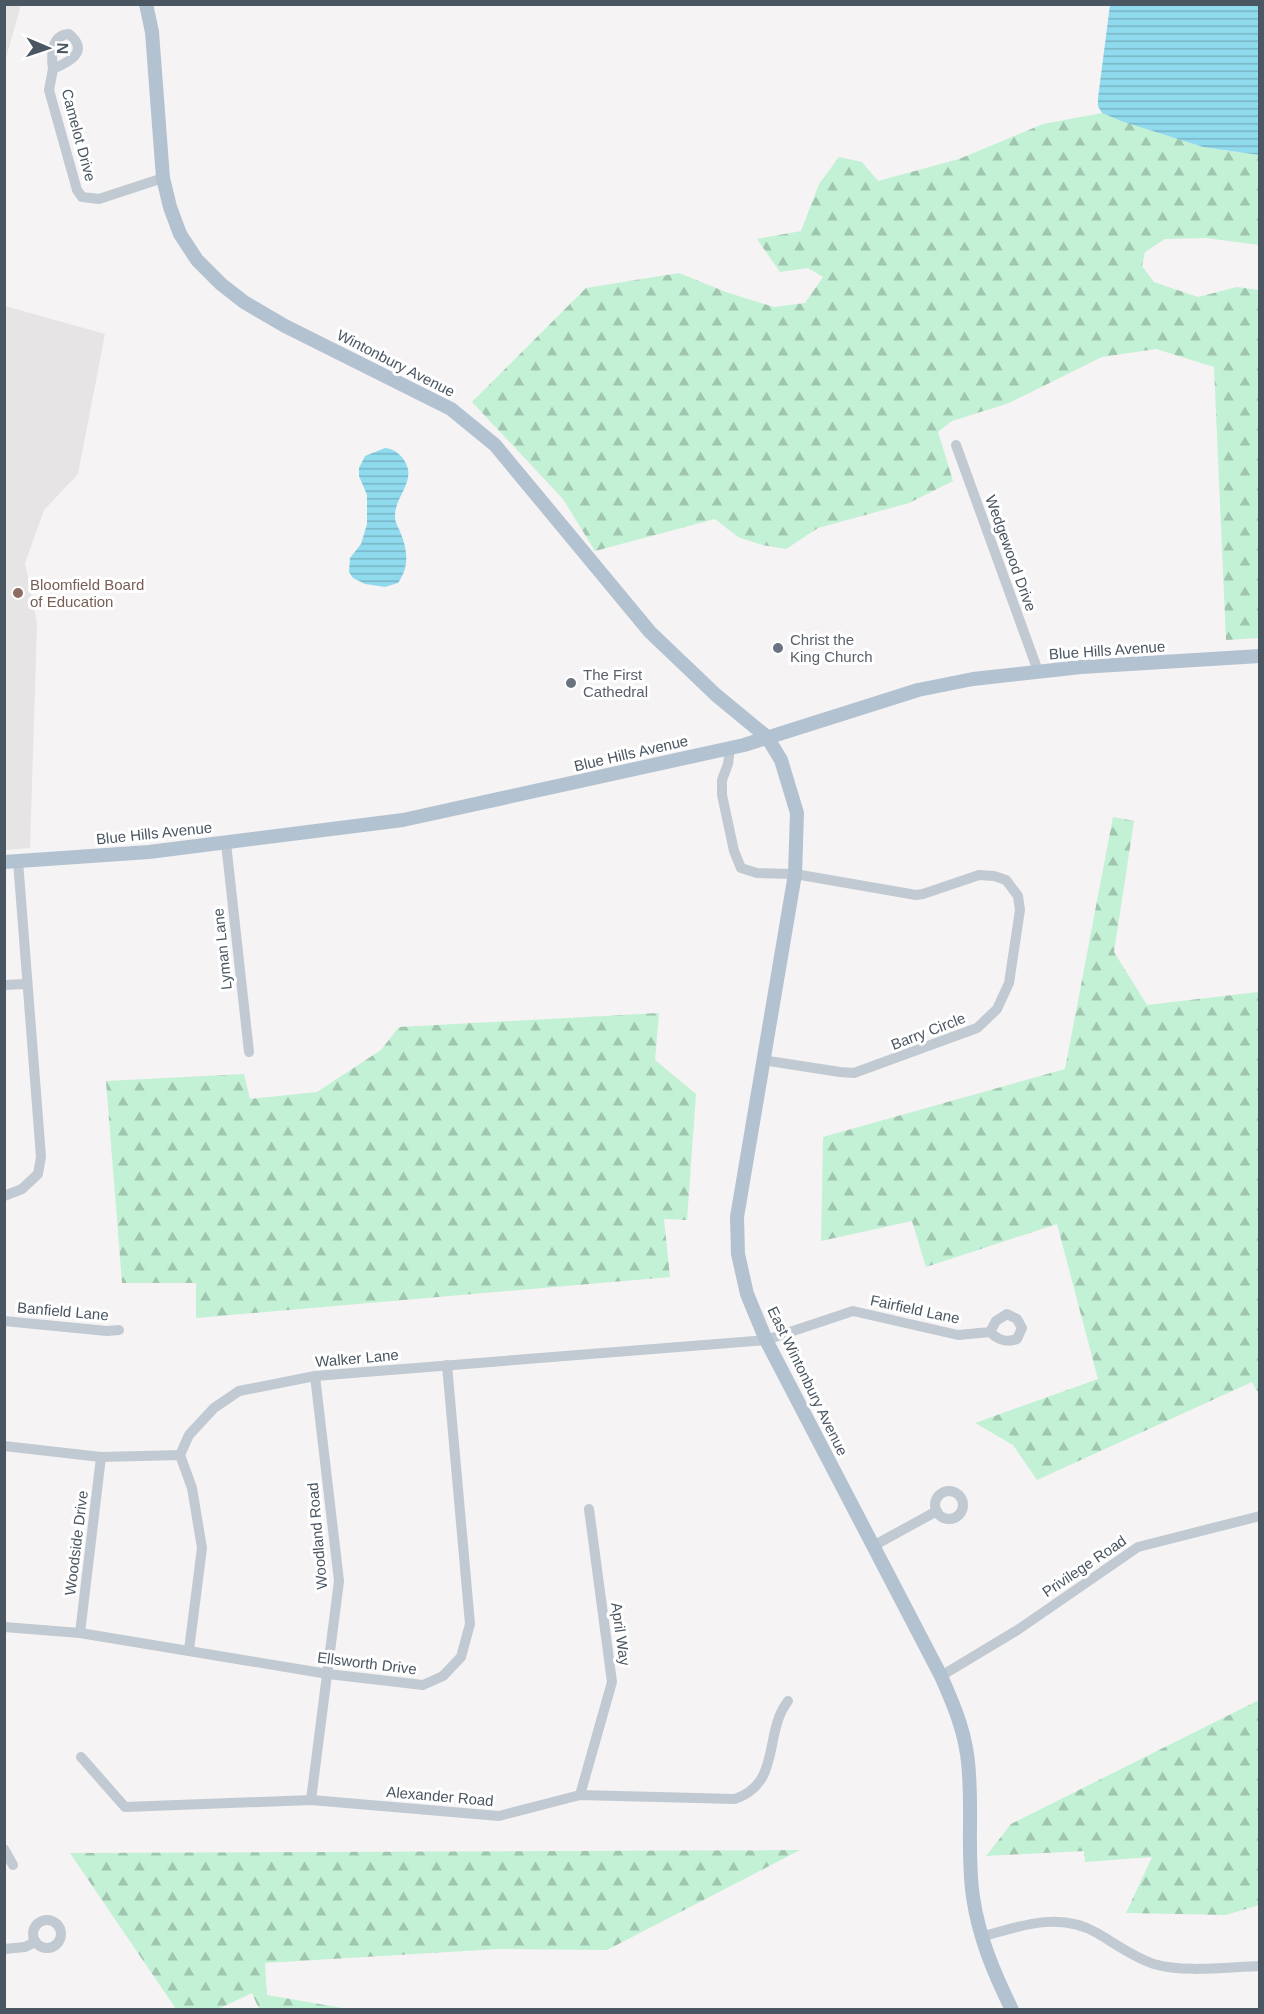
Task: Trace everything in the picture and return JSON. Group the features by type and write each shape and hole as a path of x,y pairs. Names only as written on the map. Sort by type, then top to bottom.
{"main road":[{"name":"Wintonbury Avenue","path":"146,4 152,32 163,178 180,234 197,260 221,284 244,302 285,326 451,409 495,445 650,632 716,695 767,737"},
{"name":"Blue Hills Avenue","path":"11,861 149,852 403,820 730,748 918,690 974,679 1038,671 1260,656"},
{"name":"East Wintonbury Avenue","path":"767,737 782,760 795,799 797,813 795,874 737,1217 738,1254 747,1294 766,1340 941,1676 957,1713 967,1755 970,1806 969,1864 973,1899 981,1937 992,1968 1012,2010"}],"street":[{"name":"Camelot Drive","path":"53,69 49,90 77,190 82,197 99,199 163,178"},
{"name":"Wedgewood Drive","path":"956,445 1038,671"},
{"name":"Barry Circle","path":"730,748 721,786 737,862 741,868 750,871 795,874 916,895 975,875 987,875 1003,879 1015,891 1020,910 1009,982 997,1009 977,1028 865,1070 840,1072 762,1060"},
{"name":"Lyman Lane","path":"226,843 249,1052"},
{"path":"4,1196 22,1189 38,1174 41,1157 26,984 11,861"},
{"path":"4,985 26,984"},
{"name":"Fairfield Lane","path":"766,1340 853,1311 958,1335 990,1332"},
{"name":"Banfield Lane","path":"4,1321 107,1331 119,1330"},
{"name":"Walker Lane","path":"180,1455 189,1435 214,1407 239,1391 315,1376 766,1340"},
{"name":"Ellsworth Drive","path":"4,1627 80,1633 328,1674 423,1685 443,1676 461,1657 470,1624 447,1365"},
{"name":"Woodland Road","path":"311,1800 339,1581 315,1376"},
{"path":"4,1446 101,1457 180,1455 192,1488 202,1548 189,1650"},
{"name":"Woodside Drive","path":"80,1633 101,1457"},
{"name":"April Way","path":"580,1795 612,1682 589,1509"},
{"path":"873,1546 937,1511"},
{"name":"Privilege Road","path":"941,1676 1019,1629 1138,1547 1260,1516"},
{"name":"Alexander Road","path":"81,1757 125,1808 311,1800 499,1816 580,1795 735,1799 747,1795 764,1774 780,1711 788,1701"},
{"path":"4,1849 13,1864"},
{"path":"981,1937 1028,1924 1050,1921 1074,1924 1095,1931 1121,1949 1155,1964 1183,1968 1260,1966"},
{"path":"4,1949 26,1947 35,1942"}],"shaded area":[{"path":"4,5 21,5 5,61"},
{"name":"Bloomfield Board of Education","path":"5,306 105,334 78,474 44,510 25,563 37,623 30,848 5,850"}],"green space":[{"path":"1102,113 1203,147 1259,155 1259,245 1206,238 1165,239 1145,252 1142,266 1154,282 1198,297 1237,287 1259,290 1259,638 1226,640 1214,367 1156,349 1102,357 1009,403 952,421 938,432 953,481 909,503 818,528 786,549 762,545 738,537 715,519 595,551 563,499 472,402 586,288 679,273 726,292 774,307 805,303 823,277 808,268 780,272 757,239 801,231 819,184 839,157 862,162 878,181 959,159 1043,124"},
{"path":"1113,817 1134,821 1114,952 1147,1005 1258,992 1260,1028 1259,1395 1252,1382 1037,1480 1013,1445 975,1423 1098,1379 1057,1224 926,1267 912,1221 821,1241 823,1137 1065,1069"},
{"path":"659,1013 655,1060 696,1094 687,1220 664,1219 670,1277 196,1318 196,1283 122,1283 106,1081 244,1074 250,1099 317,1092 381,1050 399,1027"},
{"path":"1259,1700 1259,1905 1226,1915 1126,1913 1152,1857 1085,1862 1084,1851 986,1856 1011,1824"},
{"path":"800,1850 607,1950 498,1949 265,1963 267,1995 354,2010 259,2009 252,1993 218,2009 176,2009 70,1853"}],"water":[{"path":"1110,5 1259,5 1259,155 1203,147 1102,113 1098,106 1098,98"},
{"path":"385,448 394,450 404,460 408,468 408,475 395,517 405,547 406,565 398,583 385,587 365,584 353,578 349,572 350,558 361,544 367,524 367,495 359,476 359,468 365,456"}],"place":[{"name":"Bloomfield Board of Education","path":"18,593"},
{"name":"Christ the King Church","path":"778,648"},
{"name":"The First Cathedral","path":"571,683"}]}
